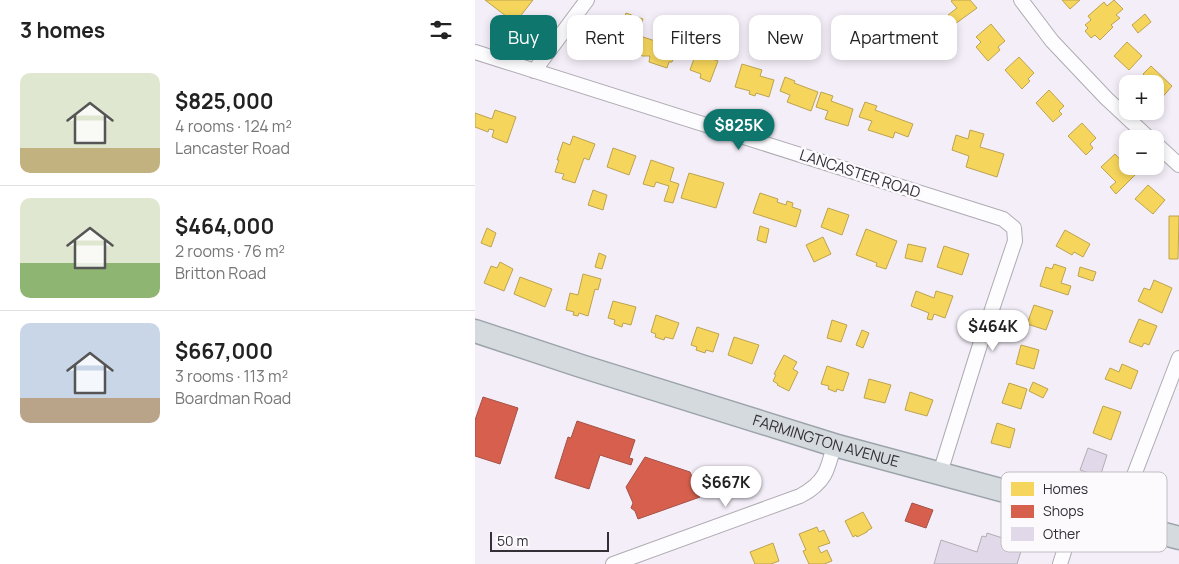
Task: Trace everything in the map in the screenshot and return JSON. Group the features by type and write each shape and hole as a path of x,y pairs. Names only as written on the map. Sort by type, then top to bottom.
{"highway":[{"name":"FARMINGTON AVENUE","path":"475,331 581,366 834,444 1001,490"}],"street":[{"path":"534,71 587,0"},
{"path":"1021,0 1052,41 1106,98 1140,130"},
{"name":"LANCASTER ROAD","path":"475,52 1003,219 1014,228 1015,240 940,473"},
{"path":"1164,151 1179,165"},
{"path":"1135,472 1179,358"},
{"path":"613,564 785,503 806,493 826,474 834,444"},
{"path":"1059,564 1063,552"}],"building: Homes":[{"path":"485,0 533,0 521,15 505,15"},
{"path":"970,0 977,8 957,23 957,15 948,15 957,8 951,1"},
{"path":"1062,0 1080,0 1070,9"},
{"path":"1114,0 1123,9 1116,15 1120,18 1111,25 1113,27 1100,40 1095,35 1091,38 1085,31 1088,28 1085,25 1091,20 1088,16 1104,2 1107,6"},
{"path":"1145,14 1151,22 1138,33 1132,25"},
{"path":"991,24 1005,41 998,47 1000,50 988,61 976,47 981,42 976,37"},
{"path":"643,37 653,40 653,60 673,60 669,62 667,68 649,62 650,56 643,56"},
{"path":"1127,42 1142,56 1129,70 1114,56"},
{"path":"1019,57 1034,73 1028,79 1030,81 1022,89 1005,70"},
{"path":"694,60 718,61 710,82 700,78 701,74 690,70"},
{"path":"742,64 762,70 760,76 774,80 769,97 756,93 755,96 749,94 750,91 735,87"},
{"path":"1151,66 1160,75 1144,75 1143,74"},
{"path":"785,77 795,81 794,83 818,92 811,111 787,102 790,95 780,91"},
{"path":"1164,78 1172,86 1164,95"},
{"path":"1049,90 1064,106 1059,111 1062,114 1053,122 1036,103"},
{"path":"821,92 833,96 831,101 853,109 848,126 825,119 828,111 816,107"},
{"path":"865,102 877,106 875,110 913,124 908,137 895,132 893,138 868,130 872,121 859,117"},
{"path":"495,110 516,117 507,143 492,137 494,130 489,129 488,132 475,127 475,113 492,119"},
{"path":"1082,123 1096,138 1090,144 1093,148 1086,155 1068,136"},
{"path":"970,130 984,134 980,147 1004,154 997,177 966,167 969,156 952,150 956,135 968,139"},
{"path":"573,136 595,144 589,160 584,158 575,183 562,179 564,174 555,172 563,142 570,145"},
{"path":"613,148 636,156 629,175 607,167"},
{"path":"1115,154 1119,158 1119,175 1135,175 1116,194 1110,187 1116,182 1101,167"},
{"path":"651,160 674,168 670,181 679,184 673,203 664,201 669,186 656,182 654,187 643,184"},
{"path":"689,173 724,183 716,208 681,198"},
{"path":"1148,185 1165,200 1153,214 1135,199"},
{"path":"593,190 607,195 603,210 588,205"},
{"path":"760,193 778,199 777,202 786,205 787,201 793,203 792,207 801,210 796,227 753,213"},
{"path":"828,208 849,215 842,235 821,227"},
{"path":"1169,216 1179,216 1178,259 1169,259"},
{"path":"760,226 769,229 766,243 757,240"},
{"path":"487,228 496,233 491,247 481,243"},
{"path":"866,229 897,241 886,269 876,266 877,263 856,255"},
{"path":"1065,230 1090,244 1083,257 1074,252 1072,255 1056,246"},
{"path":"823,237 831,254 814,262 806,245"},
{"path":"908,244 926,248 922,262 905,258"},
{"path":"944,246 969,254 962,275 937,267"},
{"path":"599,253 606,256 602,269 595,267"},
{"path":"500,262 513,269 504,291 484,283 491,266 497,268"},
{"path":"1054,264 1066,268 1061,283 1071,286 1068,295 1040,286 1046,267 1052,269"},
{"path":"1080,267 1096,272 1093,281 1078,276"},
{"path":"583,274 601,279 598,290 595,289 588,316 579,313 578,316 573,315 574,312 566,310 570,293 578,295"},
{"path":"520,277 552,289 545,307 514,294"},
{"path":"1154,280 1172,288 1162,313 1138,301 1144,288 1150,290"},
{"path":"916,291 934,298 936,291 953,296 945,318 934,314 932,320 927,319 929,313 911,306"},
{"path":"613,301 636,307 631,325 623,323 622,327 614,324 615,320 608,318"},
{"path":"1034,305 1053,311 1046,330 1027,324"},
{"path":"656,315 679,323 673,339 665,337 664,340 655,337 656,334 651,332"},
{"path":"1139,319 1157,326 1149,345 1144,343 1142,347 1129,342"},
{"path":"832,320 847,325 841,342 827,338"},
{"path":"697,327 719,334 713,352 706,350 705,353 696,350 697,347 691,345"},
{"path":"862,330 869,333 863,348 856,345"},
{"path":"734,337 759,345 752,364 728,355"},
{"path":"1021,345 1039,350 1034,369 1016,364"},
{"path":"784,355 797,362 793,369 798,372 789,391 773,381 776,375 774,374"},
{"path":"1122,364 1138,371 1131,389 1105,379 1110,368 1119,372"},
{"path":"827,366 849,373 843,391 837,389 836,392 828,389 829,386 821,384"},
{"path":"869,379 891,385 885,403 864,398"},
{"path":"1033,382 1048,389 1043,398 1029,391"},
{"path":"1009,383 1027,389 1021,409 1002,403"},
{"path":"910,392 933,400 927,416 905,410"},
{"path":"1103,406 1121,412 1111,440 1093,433"},
{"path":"997,423 1015,429 1010,448 991,443"},
{"path":"863,512 872,528 857,537 856,535 853,537 845,521"},
{"path":"817,527 819,532 824,530 830,543 818,547 821,553 827,550 832,561 824,564 809,564 803,551 806,550 799,534"},
{"path":"773,543 779,561 771,564 755,564 750,552"}],"building: Shops":[{"path":"483,397 518,408 500,464 475,456 475,420"},
{"path":"577,421 635,440 629,458 633,459 631,465 600,455 589,489 555,478 568,437 571,438"},
{"path":"645,457 690,472 700,497 638,519 635,511 631,508 633,503 626,487"},
{"path":"912,503 933,510 926,528 905,521"}],"building: Other":[{"path":"1088,448 1107,455 1102,472 1080,470"},
{"path":"987,533 1001,538 1001,552 1021,552 1017,564 934,564 941,540 977,552 982,536 986,537"}]}
